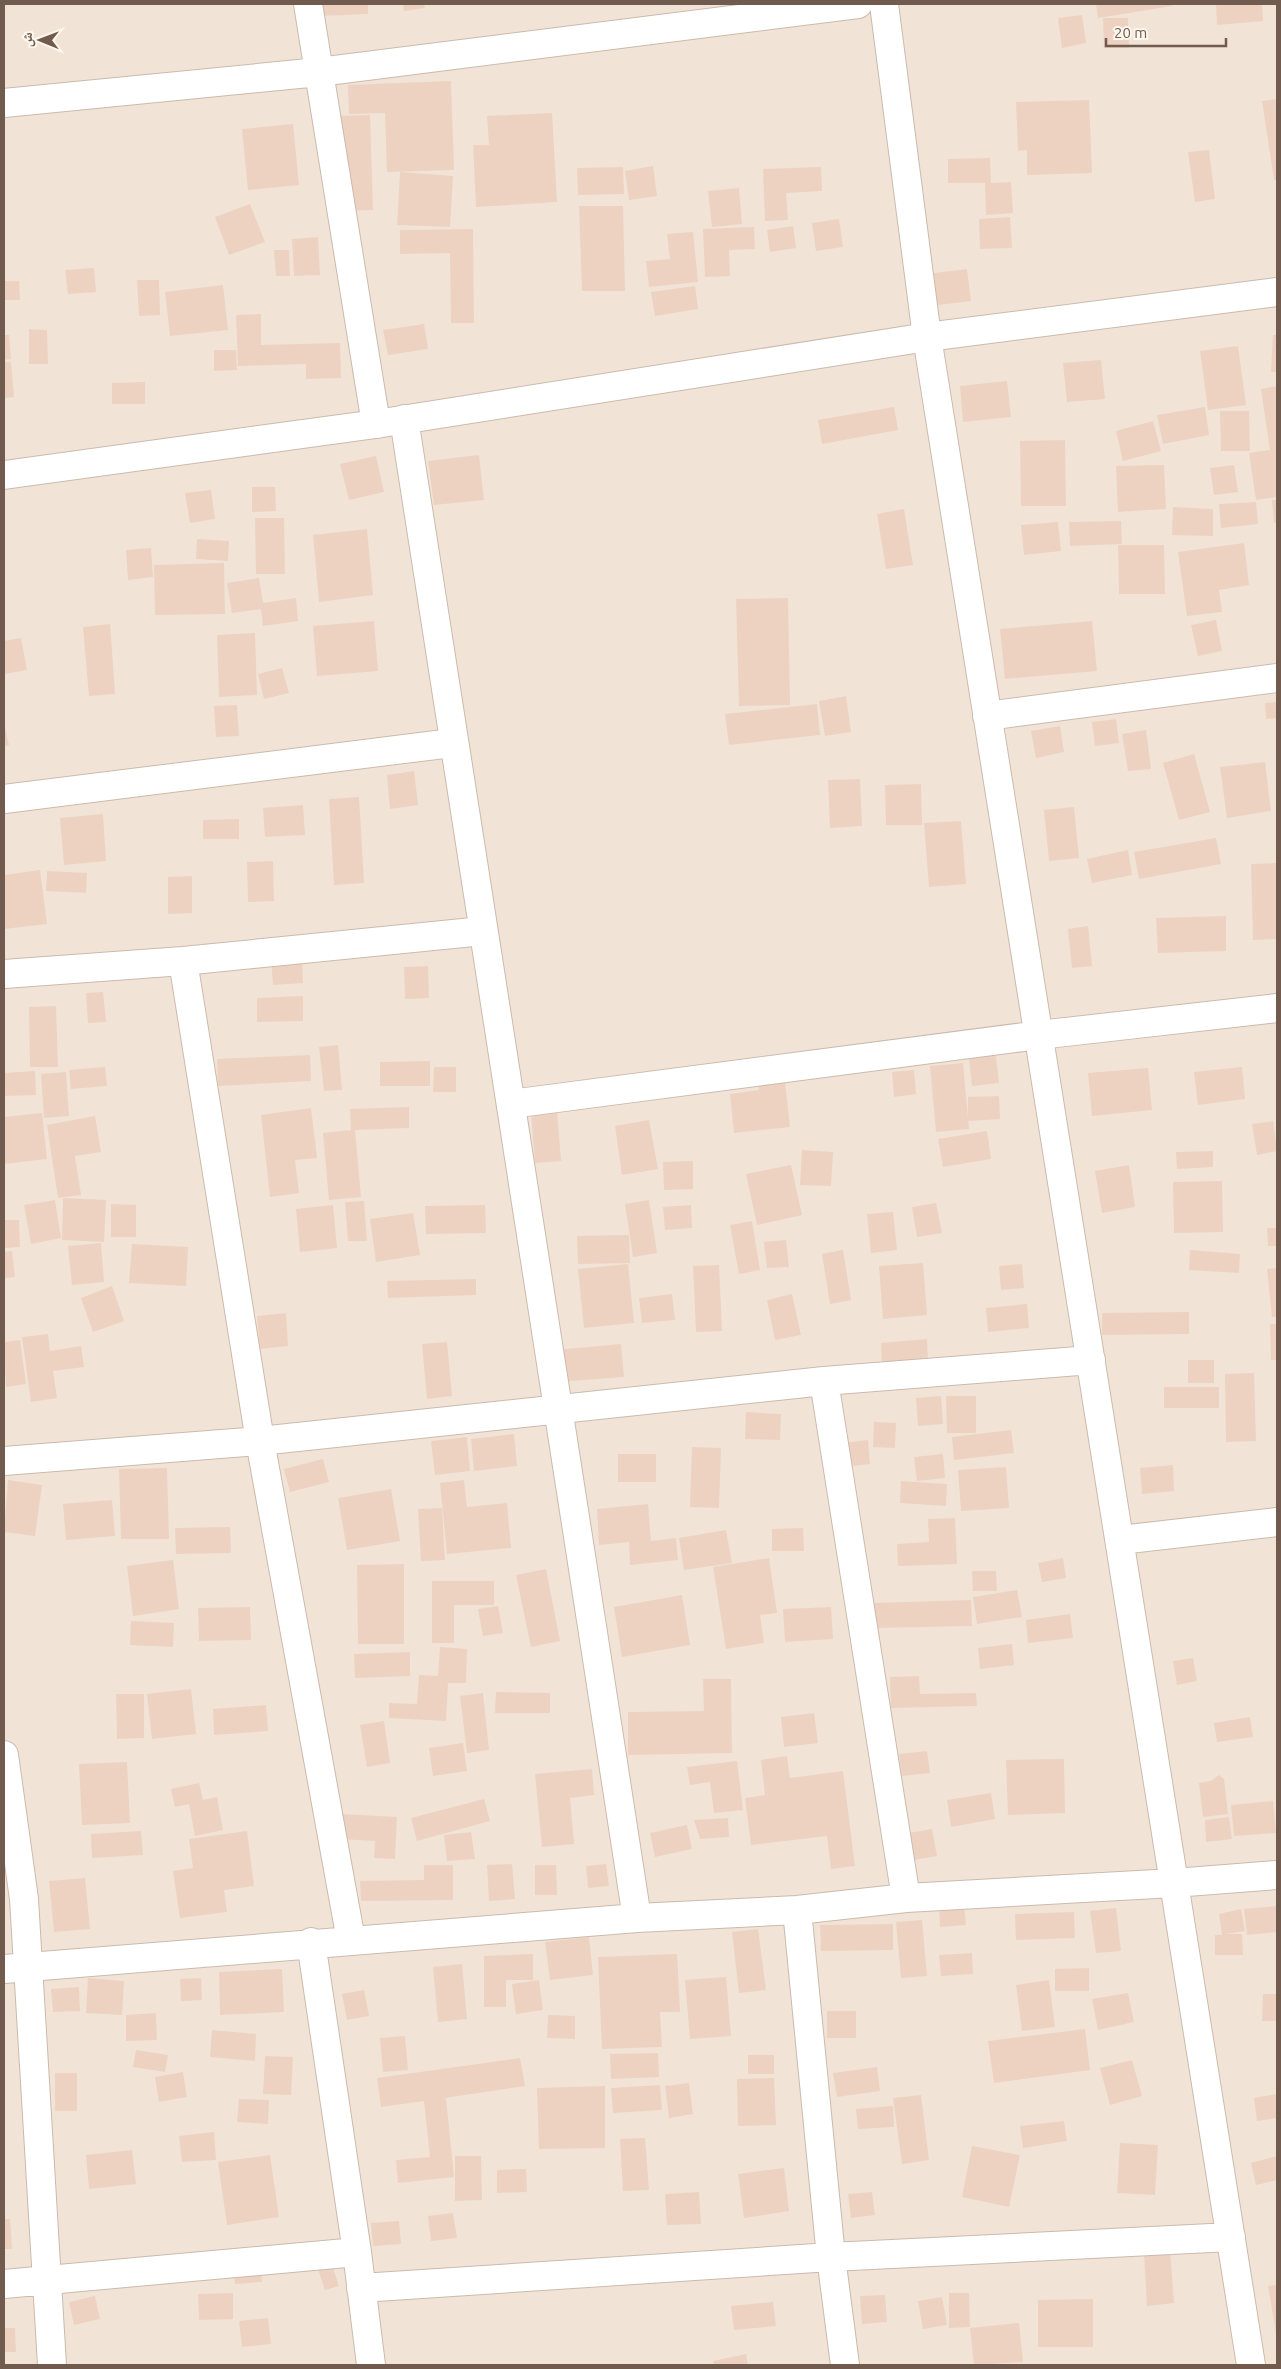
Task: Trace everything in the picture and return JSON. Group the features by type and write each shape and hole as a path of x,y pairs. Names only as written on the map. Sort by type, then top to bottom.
{"street":[{"path":"308,4 376,424"},
{"path":"4,103 319,72 858,4"},
{"path":"884,4 927,337 1251,2365"},
{"path":"4,475 376,424 927,337 1277,292"},
{"path":"404,419 452,743 560,1409 638,1918"},
{"path":"987,716 1277,678"},
{"path":"4,799 452,743"},
{"path":"4,974 183,961 483,931"},
{"path":"183,961 260,1441 351,1940"},
{"path":"511,1104 1039,1035 1277,1008"},
{"path":"4,1461 260,1441 824,1381 1091,1360"},
{"path":"824,1381 906,1898"},
{"path":"1120,1540 1277,1522"},
{"path":"4,1755 18,1846 16,1968 46,2280 52,2365"},
{"path":"16,1968 311,1942 638,1918 797,1910 906,1898 1174,1883 1277,1874"},
{"path":"797,1910 831,2257 845,2365"},
{"path":"311,1942 357,2252 371,2365"},
{"path":"361,2288 831,2257 1231,2237"},
{"path":"4,2284 357,2252"}],"shaded area":[{"path":"4,4 1277,4 1277,2365 4,2365"}],"building":[{"path":"318,4 368,4 368,14 318,16"},
{"path":"403,4 424,4 425,8 404,11"},
{"path":"1096,4 1172,4 1172,6 1098,18"},
{"path":"1216,4 1262,4 1263,21 1217,25"},
{"path":"1082,15 1086,43 1062,48 1058,18"},
{"path":"1103,18 1128,18 1129,48 1104,48"},
{"path":"451,81 454,170 387,172 385,113 349,114 348,85"},
{"path":"1277,99 1277,180 1274,180 1262,101"},
{"path":"1089,100 1092,173 1027,175 1027,150 1018,151 1016,102"},
{"path":"552,113 557,202 476,207 473,145 489,145 487,116"},
{"path":"370,115 373,210 337,211 333,116"},
{"path":"293,124 299,185 248,190 242,129"},
{"path":"1209,150 1215,199 1195,202 1188,152"},
{"path":"990,158 991,183 1011,182 1013,213 986,215 985,183 948,183 948,159"},
{"path":"653,166 657,196 629,200 625,171"},
{"path":"623,167 624,194 578,195 577,168"},
{"path":"821,167 822,191 786,193 788,220 765,221 763,169"},
{"path":"400,172 453,176 450,227 397,225"},
{"path":"739,188 742,224 712,227 708,191"},
{"path":"250,204 265,242 229,255 215,217"},
{"path":"579,206 623,206 625,291 582,291"},
{"path":"1010,217 1012,248 980,249 979,219"},
{"path":"839,219 843,247 816,251 812,223"},
{"path":"793,226 796,248 770,252 767,230"},
{"path":"754,227 755,249 729,250 730,276 705,277 703,229"},
{"path":"473,229 474,323 451,323 450,253 400,254 400,230"},
{"path":"693,232 698,282 649,287 646,261 670,259 667,234"},
{"path":"318,237 320,275 294,276 292,239"},
{"path":"274,250 289,250 290,276 276,276"},
{"path":"94,268 96,292 68,294 65,270"},
{"path":"967,269 971,301 922,307 918,275"},
{"path":"137,280 159,280 160,315 139,316"},
{"path":"4,281 19,281 20,300 4,300"},
{"path":"223,285 228,330 170,336 165,292"},
{"path":"695,286 698,309 655,316 651,292"},
{"path":"261,314 261,345 340,343 341,378 306,379 306,364 238,366 236,315"},
{"path":"424,324 428,349 388,355 383,330"},
{"path":"29,329 47,330 48,364 29,364"},
{"path":"4,335 9,335 11,359 4,360"},
{"path":"1273,335 1277,335 1277,372 1271,372"},
{"path":"1238,346 1246,405 1208,410 1200,351"},
{"path":"214,350 236,350 237,370 214,371"},
{"path":"1101,360 1105,399 1067,402 1063,363"},
{"path":"4,362 11,362 14,397 4,398"},
{"path":"1007,381 1011,417 963,422 960,386"},
{"path":"145,382 145,404 112,404 112,383"},
{"path":"1277,386 1277,497 1256,500 1249,453 1270,450 1261,389"},
{"path":"894,407 898,430 822,444 818,420"},
{"path":"1205,407 1209,435 1163,444 1157,415"},
{"path":"1220,411 1249,411 1250,451 1221,451"},
{"path":"1153,421 1161,451 1123,461 1116,431"},
{"path":"1065,440 1066,506 1021,506 1020,441"},
{"path":"479,455 484,500 434,505 428,461"},
{"path":"376,456 384,492 349,500 340,464"},
{"path":"1164,465 1166,509 1118,512 1116,466"},
{"path":"1234,465 1238,492 1214,495 1210,468"},
{"path":"252,487 275,487 276,511 252,512"},
{"path":"211,490 215,519 190,523 185,493"},
{"path":"1272,500 1277,500 1277,523 1274,523"},
{"path":"1256,502 1258,524 1221,528 1219,504"},
{"path":"1173,507 1213,509 1213,536 1172,535"},
{"path":"904,509 913,565 886,569 877,514"},
{"path":"255,518 284,518 285,574 256,574"},
{"path":"1121,521 1122,544 1070,546 1069,522"},
{"path":"1058,522 1061,551 1024,555 1021,525"},
{"path":"367,529 373,595 319,602 313,535"},
{"path":"197,539 229,541 228,561 196,559"},
{"path":"1244,543 1249,585 1219,590 1222,612 1187,616 1178,552"},
{"path":"1118,545 1164,545 1165,594 1119,594"},
{"path":"151,548 153,577 128,580 126,550"},
{"path":"224,563 225,614 155,615 154,565"},
{"path":"259,578 263,603 296,598 298,621 263,626 261,609 232,613 227,583"},
{"path":"788,598 790,705 739,706 736,599"},
{"path":"1216,620 1222,651 1198,656 1191,625"},
{"path":"374,621 378,671 317,676 313,626"},
{"path":"1092,621 1097,671 1005,679 1000,629"},
{"path":"110,624 115,694 89,696 83,627"},
{"path":"255,633 257,695 219,697 217,635"},
{"path":"21,638 27,670 4,674 4,641"},
{"path":"282,668 289,693 264,699 258,674"},
{"path":"846,696 851,732 825,736 819,701"},
{"path":"1277,702 1277,718 1266,719 1265,703"},
{"path":"817,704 820,735 729,745 725,714"},
{"path":"237,705 239,736 216,737 214,706"},
{"path":"1116,719 1119,743 1095,746 1092,722"},
{"path":"4,724 9,745 4,746"},
{"path":"1060,726 1064,752 1036,758 1031,731"},
{"path":"1146,730 1151,769 1128,771 1122,734"},
{"path":"1194,754 1210,812 1179,820 1163,763"},
{"path":"1265,762 1271,811 1227,818 1220,767"},
{"path":"414,771 418,805 390,809 387,775"},
{"path":"860,779 862,826 830,828 828,780"},
{"path":"921,784 922,825 886,825 885,785"},
{"path":"359,797 364,883 334,885 329,799"},
{"path":"303,805 305,835 265,837 263,808"},
{"path":"1074,807 1079,858 1049,861 1044,810"},
{"path":"103,814 106,861 64,865 60,818"},
{"path":"239,819 239,839 203,839 203,820"},
{"path":"961,821 966,884 929,887 924,823"},
{"path":"1216,838 1221,864 1139,879 1134,852"},
{"path":"1128,850 1132,875 1092,883 1087,859"},
{"path":"273,861 274,901 248,902 247,862"},
{"path":"1277,863 1277,939 1253,940 1251,864"},
{"path":"40,870 47,924 4,929 4,875"},
{"path":"47,871 87,873 86,893 46,891"},
{"path":"192,876 192,913 168,914 168,877"},
{"path":"1226,916 1226,951 1158,953 1156,918"},
{"path":"1088,926 1092,966 1072,968 1068,929"},
{"path":"302,957 303,983 273,985 271,959"},
{"path":"428,966 429,998 405,999 404,967"},
{"path":"103,992 106,1022 88,1023 86,993"},
{"path":"303,996 303,1021 257,1022 257,998"},
{"path":"56,1006 58,1067 30,1067 29,1007"},
{"path":"338,1045 342,1090 324,1091 319,1047"},
{"path":"995,1047 999,1083 972,1086 968,1051"},
{"path":"310,1055 311,1081 218,1086 217,1059"},
{"path":"430,1061 430,1086 380,1086 380,1062"},
{"path":"783,1063 790,1127 734,1133 730,1094 759,1090 756,1067"},
{"path":"963,1063 969,1129 936,1132 930,1066"},
{"path":"105,1067 107,1086 71,1089 69,1070"},
{"path":"434,1067 456,1067 456,1092 433,1092"},
{"path":"1242,1067 1245,1099 1198,1105 1194,1072"},
{"path":"1148,1068 1152,1110 1092,1116 1088,1073"},
{"path":"914,1070 916,1094 894,1097 892,1072"},
{"path":"35,1071 36,1095 4,1096 4,1073"},
{"path":"66,1072 69,1116 44,1118 41,1074"},
{"path":"999,1096 1000,1119 968,1121 968,1097"},
{"path":"409,1107 409,1128 355,1130 361,1197 329,1200 323,1133 351,1130 350,1109"},
{"path":"311,1108 317,1158 295,1160 299,1193 270,1197 261,1115"},
{"path":"557,1110 561,1161 535,1163 531,1112"},
{"path":"42,1113 47,1159 4,1164 4,1117"},
{"path":"95,1116 101,1152 75,1156 81,1195 58,1198 47,1125"},
{"path":"649,1120 658,1169 622,1175 615,1126"},
{"path":"1273,1121 1277,1151 1257,1155 1252,1124"},
{"path":"987,1131 991,1159 943,1167 938,1139"},
{"path":"802,1150 833,1152 831,1186 800,1185"},
{"path":"1213,1151 1213,1167 1177,1169 1176,1152"},
{"path":"693,1161 693,1189 664,1190 663,1162"},
{"path":"791,1165 802,1215 757,1225 746,1174"},
{"path":"1129,1165 1135,1207 1102,1213 1095,1171"},
{"path":"1222,1181 1223,1232 1174,1233 1173,1182"},
{"path":"63,1198 106,1200 104,1242 62,1240"},
{"path":"55,1200 61,1238 31,1244 24,1205"},
{"path":"649,1200 657,1253 633,1257 625,1204"},
{"path":"364,1201 367,1241 348,1241 345,1202"},
{"path":"936,1203 942,1233 917,1237 912,1207"},
{"path":"111,1204 136,1205 136,1237 111,1237"},
{"path":"333,1205 337,1248 300,1252 296,1209"},
{"path":"485,1205 486,1233 426,1234 425,1206"},
{"path":"691,1205 692,1228 665,1230 663,1207"},
{"path":"893,1212 897,1250 871,1253 867,1214"},
{"path":"413,1213 420,1255 376,1262 370,1219"},
{"path":"4,1220 19,1220 20,1247 4,1248"},
{"path":"752,1221 760,1270 739,1274 730,1225"},
{"path":"1267,1228 1277,1228 1277,1246 1268,1246"},
{"path":"629,1235 630,1263 578,1264 577,1236"},
{"path":"786,1240 789,1267 767,1268 764,1242"},
{"path":"101,1243 104,1282 72,1285 68,1246"},
{"path":"132,1244 188,1247 186,1286 129,1283"},
{"path":"843,1250 851,1300 830,1304 822,1254"},
{"path":"1190,1250 1240,1254 1239,1273 1189,1270"},
{"path":"12,1251 15,1277 4,1278 4,1252"},
{"path":"923,1263 927,1315 883,1319 879,1266"},
{"path":"628,1264 634,1323 584,1328 578,1269"},
{"path":"1022,1264 1024,1288 1001,1290 999,1266"},
{"path":"719,1265 722,1331 696,1332 693,1266"},
{"path":"1277,1268 1277,1317 1272,1317 1267,1269"},
{"path":"476,1279 476,1295 388,1298 387,1281"},
{"path":"112,1286 124,1321 93,1332 81,1298"},
{"path":"672,1294 675,1320 642,1323 639,1298"},
{"path":"792,1294 801,1335 775,1340 767,1300"},
{"path":"1027,1304 1029,1328 988,1332 986,1308"},
{"path":"1189,1312 1189,1334 1102,1335 1102,1313"},
{"path":"286,1313 288,1346 260,1349 257,1316"},
{"path":"1270,1324 1277,1324 1277,1360 1271,1360"},
{"path":"48,1334 50,1351 81,1346 84,1367 53,1371 57,1398 31,1402 22,1337"},
{"path":"927,1339 928,1361 882,1365 881,1343"},
{"path":"20,1340 26,1384 6,1387 4,1342"},
{"path":"447,1342 452,1396 427,1399 422,1344"},
{"path":"621,1344 624,1377 558,1382 555,1350"},
{"path":"1188,1360 1214,1360 1214,1383 1188,1383"},
{"path":"1254,1373 1256,1441 1226,1442 1225,1374"},
{"path":"1164,1387 1219,1387 1219,1408 1164,1408"},
{"path":"941,1396 943,1424 918,1426 916,1398"},
{"path":"946,1396 976,1396 976,1433 947,1433"},
{"path":"746,1412 781,1414 780,1440 745,1439"},
{"path":"874,1422 896,1423 895,1448 873,1447"},
{"path":"1011,1430 1014,1453 954,1460 952,1437"},
{"path":"514,1434 517,1466 474,1471 471,1439"},
{"path":"467,1437 470,1471 435,1475 431,1441"},
{"path":"868,1440 870,1464 844,1467 842,1443"},
{"path":"692,1447 721,1448 719,1508 690,1507"},
{"path":"618,1454 656,1454 656,1482 618,1482"},
{"path":"943,1454 945,1478 917,1481 914,1457"},
{"path":"323,1459 329,1482 290,1492 284,1469"},
{"path":"1173,1465 1174,1491 1142,1494 1140,1468"},
{"path":"1006,1467 1009,1508 961,1511 958,1470"},
{"path":"167,1468 169,1539 121,1539 119,1469"},
{"path":"8,1480 42,1485 35,1536 4,1532"},
{"path":"464,1480 467,1507 507,1503 511,1548 447,1554 440,1483"},
{"path":"901,1481 947,1484 946,1506 900,1503"},
{"path":"391,1489 400,1541 347,1550 338,1498"},
{"path":"112,1500 115,1536 66,1540 63,1504"},
{"path":"648,1504 651,1541 676,1538 678,1560 630,1565 629,1542 599,1545 597,1509"},
{"path":"442,1508 445,1560 421,1561 418,1509"},
{"path":"955,1518 957,1564 898,1566 897,1544 929,1542 928,1519"},
{"path":"230,1527 231,1553 176,1554 175,1528"},
{"path":"803,1528 804,1551 772,1551 772,1529"},
{"path":"726,1530 732,1563 684,1570 679,1538"},
{"path":"769,1558 777,1613 760,1615 764,1643 726,1649 713,1567"},
{"path":"1063,1558 1066,1578 1042,1582 1038,1563"},
{"path":"173,1560 179,1609 133,1616 127,1566"},
{"path":"404,1564 404,1644 358,1644 357,1565"},
{"path":"546,1569 560,1641 531,1647 516,1575"},
{"path":"972,1571 996,1571 997,1591 973,1591"},
{"path":"432,1581 494,1581 494,1605 454,1605 454,1643 432,1643"},
{"path":"1017,1590 1022,1617 977,1624 973,1597"},
{"path":"682,1595 690,1645 622,1657 614,1607"},
{"path":"971,1600 972,1626 874,1628 874,1603"},
{"path":"498,1606 503,1633 483,1636 478,1609"},
{"path":"250,1607 251,1640 199,1641 198,1608"},
{"path":"831,1607 833,1639 785,1642 783,1609"},
{"path":"1070,1614 1073,1638 1028,1643 1026,1620"},
{"path":"131,1621 174,1623 173,1647 130,1645"},
{"path":"1012,1644 1014,1665 980,1669 978,1648"},
{"path":"440,1647 467,1649 466,1683 448,1683 446,1721 389,1718 389,1703 417,1704 419,1675 438,1676"},
{"path":"410,1652 410,1676 355,1678 354,1654"},
{"path":"1193,1658 1197,1681 1177,1685 1173,1661"},
{"path":"919,1676 920,1694 976,1693 977,1706 891,1708 890,1677"},
{"path":"703,1679 731,1679 732,1753 628,1755 628,1712 704,1711"},
{"path":"191,1689 196,1734 152,1739 147,1694"},
{"path":"496,1692 550,1693 550,1713 495,1713"},
{"path":"483,1693 489,1750 467,1753 460,1696"},
{"path":"116,1694 144,1694 144,1738 117,1739"},
{"path":"266,1705 268,1731 214,1735 213,1709"},
{"path":"814,1713 818,1743 784,1747 781,1717"},
{"path":"1250,1717 1253,1737 1217,1742 1214,1723"},
{"path":"384,1721 390,1763 367,1767 360,1725"},
{"path":"463,1743 467,1771 433,1776 429,1748"},
{"path":"927,1751 930,1773 902,1776 899,1754"},
{"path":"787,1756 790,1778 843,1771 855,1866 831,1869 827,1836 751,1845 745,1798 765,1795 761,1760"},
{"path":"1064,1759 1065,1813 1008,1815 1006,1760"},
{"path":"737,1761 743,1810 714,1813 710,1782 690,1785 687,1767"},
{"path":"127,1762 130,1823 82,1825 79,1764"},
{"path":"592,1769 594,1795 570,1798 574,1844 542,1847 535,1774"},
{"path":"1219,1775 1224,1779 1228,1814 1203,1817 1199,1783 1211,1781"},
{"path":"199,1783 203,1800 217,1797 223,1830 195,1836 189,1804 175,1807 171,1789"},
{"path":"991,1793 995,1819 951,1827 947,1800"},
{"path":"484,1799 490,1821 417,1841 411,1818"},
{"path":"1273,1801 1276,1833 1234,1836 1231,1805"},
{"path":"341,1814 397,1817 395,1859 374,1858 375,1841 340,1839"},
{"path":"1229,1817 1232,1839 1206,1842 1205,1820"},
{"path":"728,1818 729,1837 700,1839 694,1820"},
{"path":"687,1825 692,1849 655,1857 650,1833"},
{"path":"932,1829 937,1856 914,1860 909,1833"},
{"path":"141,1831 143,1855 92,1858 91,1834"},
{"path":"247,1831 254,1886 224,1890 227,1912 180,1918 173,1871 193,1868 189,1839"},
{"path":"471,1832 475,1859 447,1861 444,1835"},
{"path":"512,1864 515,1899 489,1901 487,1865"},
{"path":"606,1864 609,1886 588,1888 586,1866"},
{"path":"424,1865 453,1865 453,1900 361,1901 360,1881 424,1880"},
{"path":"535,1865 556,1865 557,1895 535,1895"},
{"path":"85,1878 90,1929 54,1932 49,1881"},
{"path":"964,1903 966,1925 940,1927 939,1906"},
{"path":"1277,1906 1277,1932 1247,1935 1244,1909"},
{"path":"1116,1908 1121,1951 1096,1953 1090,1911"},
{"path":"1241,1909 1245,1931 1225,1934 1242,1934 1243,1955 1215,1955 1215,1935 1222,1935 1219,1914"},
{"path":"1074,1912 1075,1938 1016,1940 1015,1914"},
{"path":"922,1920 927,1976 901,1978 896,1922"},
{"path":"893,1924 893,1950 821,1951 820,1925"},
{"path":"758,1929 766,1990 739,1993 732,1932"},
{"path":"589,1937 593,1975 550,1980 545,1942"},
{"path":"972,1953 973,1974 941,1976 939,1955"},
{"path":"533,1954 533,1980 506,1980 506,2007 484,2007 484,1956"},
{"path":"677,1954 680,2012 660,2012 662,2047 602,2049 598,1957"},
{"path":"462,1964 467,2019 438,2022 433,1967"},
{"path":"1089,1968 1089,1991 1055,1991 1055,1969"},
{"path":"282,1969 284,2012 220,2015 219,1972"},
{"path":"726,1977 731,2036 690,2039 685,1980"},
{"path":"88,1978 124,1981 122,2015 86,2013"},
{"path":"201,1978 202,2000 181,2001 180,1979"},
{"path":"539,1980 543,2010 516,2014 512,1984"},
{"path":"1049,1980 1055,2027 1022,2031 1016,1985"},
{"path":"79,1987 80,2011 53,2012 51,1989"},
{"path":"364,1990 369,2016 347,2020 342,1994"},
{"path":"1128,1993 1134,2022 1098,2030 1092,1999"},
{"path":"1263,1994 1277,1994 1277,2021 1262,2021"},
{"path":"827,2011 856,2011 856,2038 827,2038"},
{"path":"156,2013 157,2040 126,2041 126,2015"},
{"path":"548,2015 575,2016 575,2039 547,2038"},
{"path":"1085,2029 1090,2070 994,2083 988,2041"},
{"path":"212,2030 256,2034 255,2061 210,2057"},
{"path":"405,2036 408,2070 383,2072 380,2038"},
{"path":"136,2050 168,2055 165,2072 133,2067"},
{"path":"658,2053 659,2077 611,2079 610,2054"},
{"path":"748,2055 774,2055 774,2074 748,2074"},
{"path":"265,2056 293,2057 291,2095 263,2094"},
{"path":"520,2058 525,2086 438,2099 446,2098 454,2177 398,2183 396,2160 430,2157 424,2101 381,2107 377,2078"},
{"path":"1132,2060 1142,2096 1110,2105 1100,2068"},
{"path":"877,2067 880,2091 837,2097 833,2073"},
{"path":"183,2072 187,2097 159,2102 155,2077"},
{"path":"55,2073 77,2073 77,2111 55,2111"},
{"path":"774,2078 776,2125 738,2126 737,2079"},
{"path":"689,2083 693,2114 669,2118 665,2086"},
{"path":"660,2085 662,2110 613,2113 611,2088"},
{"path":"605,2086 605,2148 539,2149 537,2088"},
{"path":"1277,2094 1277,2118 1257,2121 1254,2098"},
{"path":"921,2095 929,2160 902,2164 893,2098"},
{"path":"239,2099 269,2100 268,2124 237,2122"},
{"path":"893,2106 894,2127 858,2129 856,2109"},
{"path":"1064,2121 1067,2141 1023,2148 1020,2126"},
{"path":"214,2132 216,2160 182,2162 179,2136"},
{"path":"645,2138 649,2190 623,2191 620,2139"},
{"path":"1120,2143 1158,2145 1155,2195 1117,2193"},
{"path":"972,2146 1020,2155 1009,2207 962,2197"},
{"path":"132,2150 136,2184 89,2189 86,2155"},
{"path":"270,2155 279,2217 227,2225 218,2162"},
{"path":"455,2156 481,2156 482,2200 455,2201"},
{"path":"1277,2156 1277,2180 1256,2185 1251,2163"},
{"path":"784,2168 789,2211 744,2218 738,2174"},
{"path":"526,2169 527,2192 497,2193 497,2170"},
{"path":"699,2192 701,2224 667,2225 665,2194"},
{"path":"872,2192 875,2215 851,2218 848,2194"},
{"path":"453,2213 457,2238 431,2241 428,2216"},
{"path":"4,2219 10,2219 12,2249 4,2249"},
{"path":"399,2221 401,2244 373,2246 371,2223"},
{"path":"1170,2250 1174,2303 1147,2306 1144,2253"},
{"path":"330,2259 339,2286 325,2290 316,2263"},
{"path":"260,2263 262,2282 235,2284 233,2265"},
{"path":"1277,2285 1277,2333 1276,2333 1268,2286"},
{"path":"233,2293 233,2319 199,2320 198,2294"},
{"path":"949,2293 969,2293 970,2327 949,2328"},
{"path":"885,2295 887,2322 862,2324 860,2296"},
{"path":"95,2296 100,2319 74,2325 69,2302"},
{"path":"942,2297 947,2325 923,2329 918,2301"},
{"path":"1093,2299 1093,2347 1038,2347 1038,2300"},
{"path":"773,2302 776,2326 734,2330 731,2306"},
{"path":"268,2318 271,2344 242,2347 239,2321"},
{"path":"1019,2323 1023,2362 974,2365 970,2328"},
{"path":"4,2328 15,2328 16,2352 4,2352"},
{"path":"746,2354 748,2365 714,2365 713,2361"}]}
